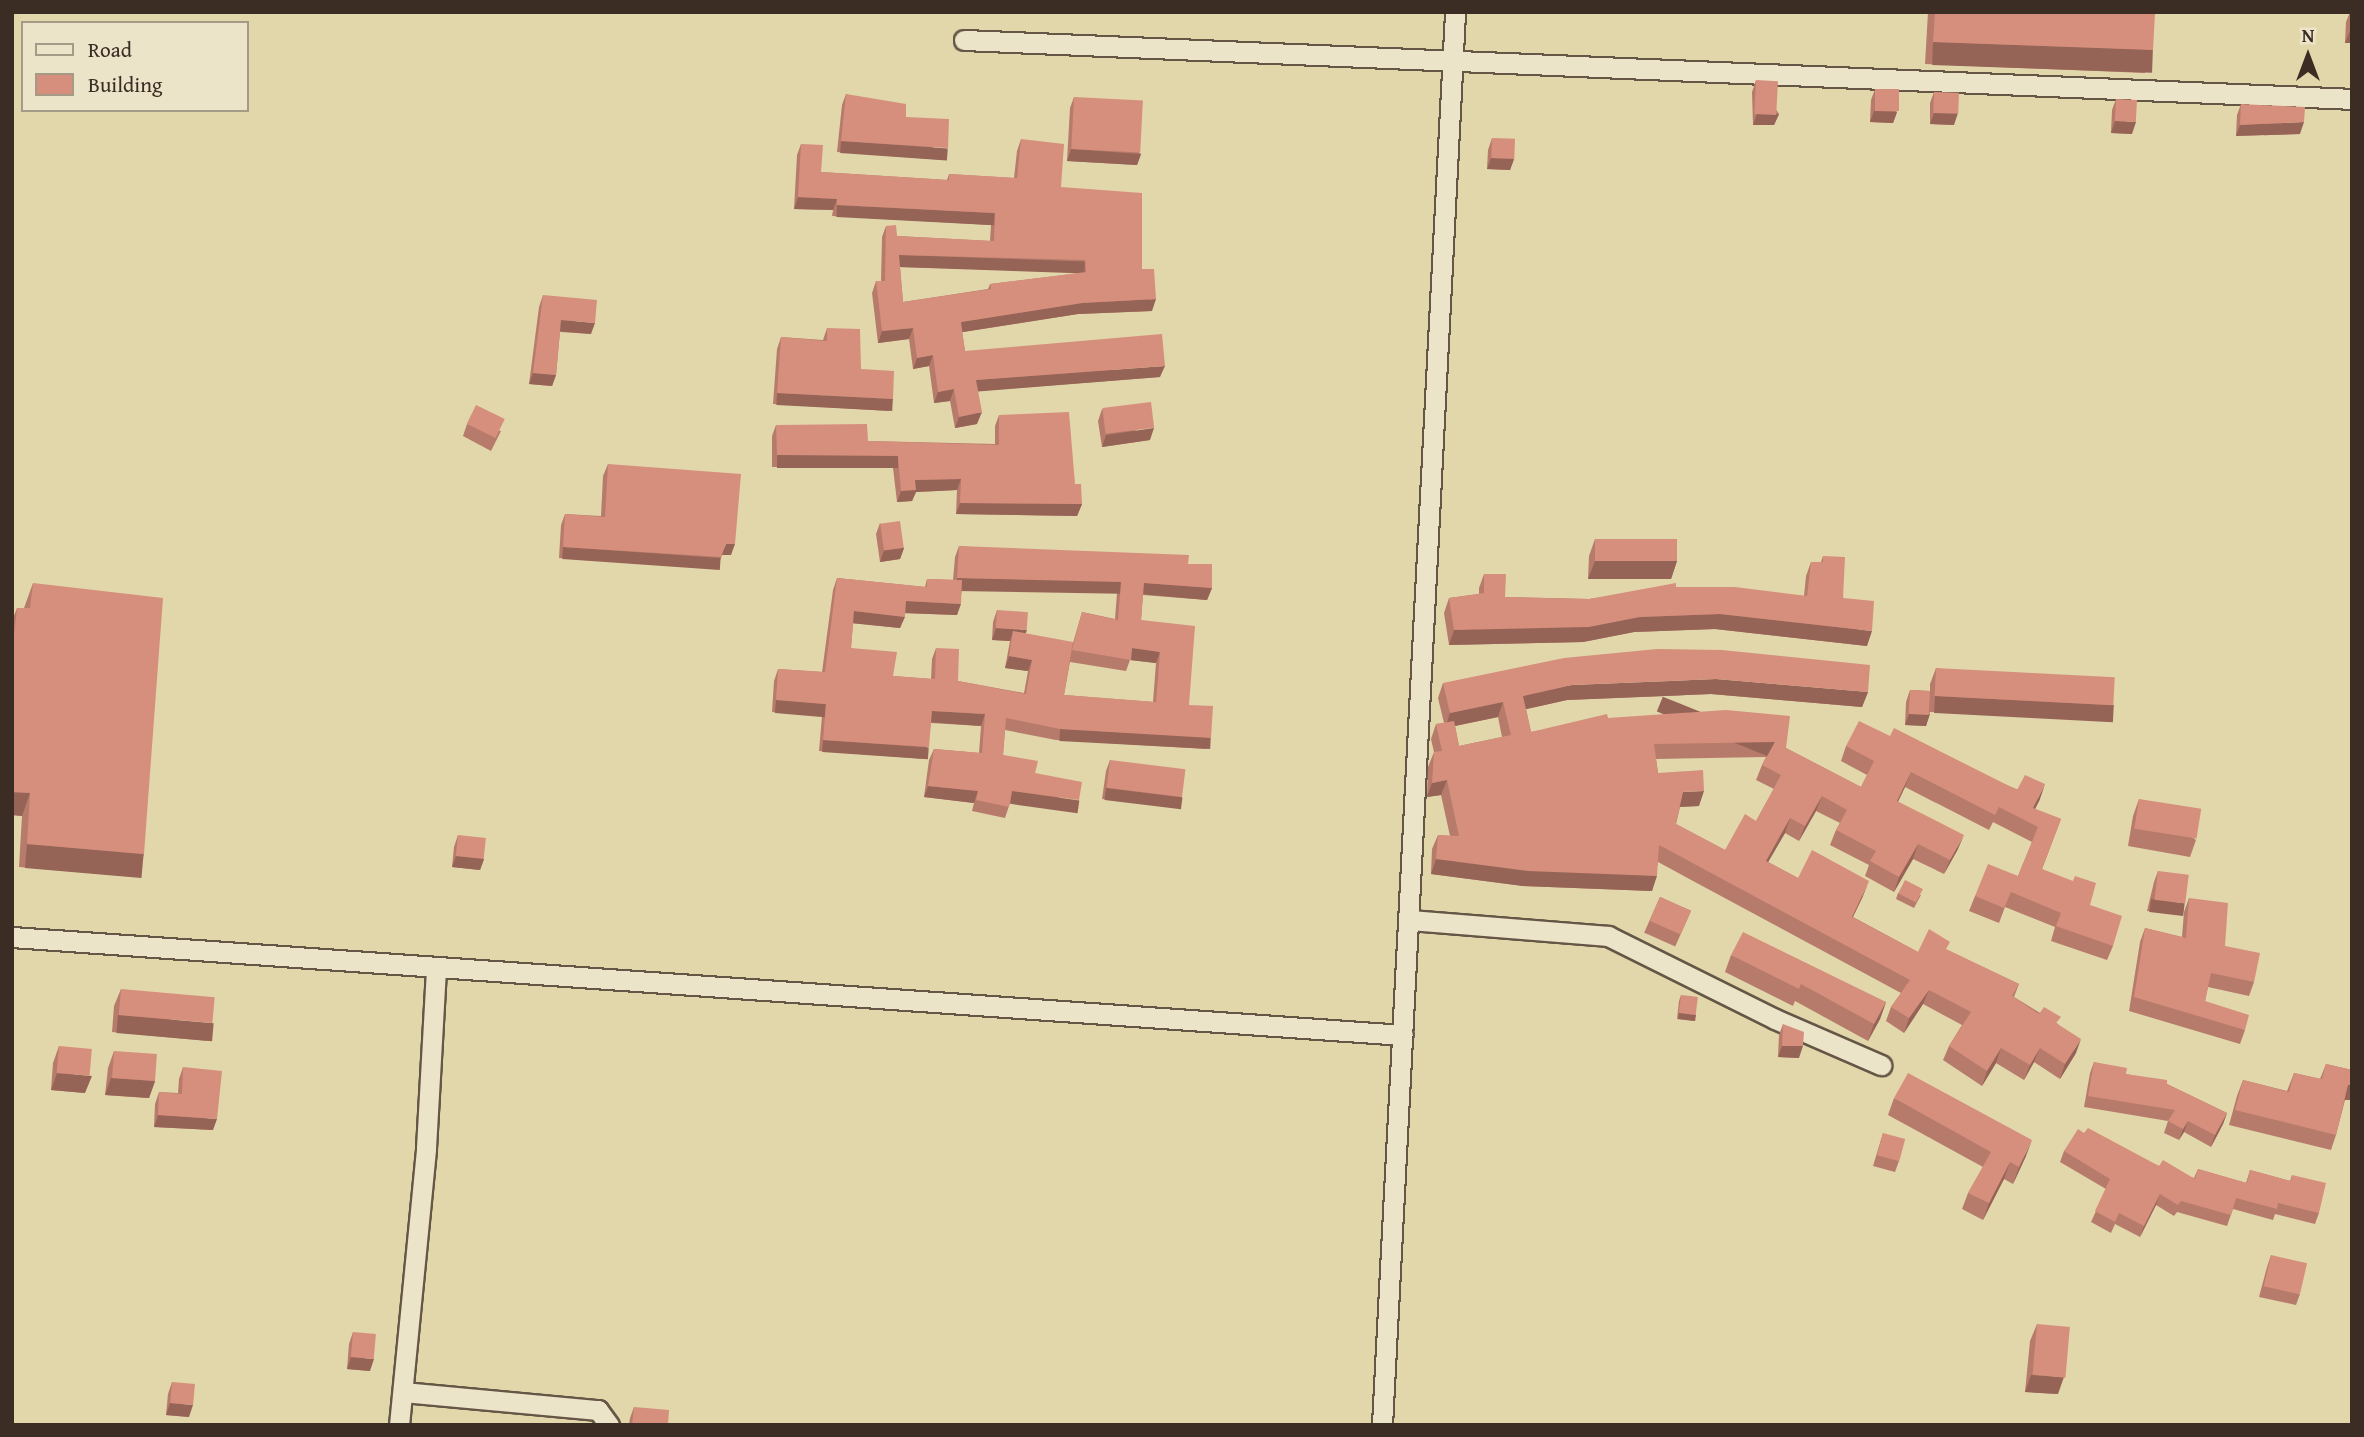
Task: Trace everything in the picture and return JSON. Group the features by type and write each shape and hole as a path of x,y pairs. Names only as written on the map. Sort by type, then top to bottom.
{"street":[{"path":"1382,1425 1455,12"},
{"path":"964,40 1453,63 2352,99"},
{"path":"1410,920 1608,936 1775,1019 1881,1065"},
{"path":"12,937 1403,1035"},
{"path":"399,1425 426,1148 436,968"},
{"path":"403,1392 598,1410 609,1425"}],"building":[{"path":"1935,12 2155,12 2153,50 1933,42"},
{"path":"2352,12 2352,31 2350,31"},
{"path":"1756,80 1778,81 1776,115 1754,114"},
{"path":"1875,89 1899,89 1899,111 1875,111"},
{"path":"1934,92 1959,93 1958,114 1933,113"},
{"path":"846,94 906,104 906,117 949,119 948,148 841,141"},
{"path":"1074,97 1143,101 1140,153 1071,149"},
{"path":"2116,99 2137,100 2136,122 2115,121"},
{"path":"2241,104 2305,107 2304,122 2240,125"},
{"path":"1492,138 1515,139 1514,159 1491,158"},
{"path":"1021,139 1064,144 1061,187 1142,193 1142,269 1154,269 1156,299 1082,303 961,322 965,351 1162,334 1165,366 976,380 982,412 959,417 954,389 938,392 933,355 917,358 913,328 882,331 876,281 885,281 886,226 896,225 897,236 994,241 995,213 837,205 837,199 798,197 801,144 823,145 821,172 949,180 949,174 1017,178","holes":["899,255 1085,260 1086,272 990,284 991,289 903,302"]},
{"path":"543,295 597,300 595,323 561,320 556,375 533,373"},
{"path":"827,328 860,329 861,369 894,371 893,399 777,393 781,337 827,341"},
{"path":"1151,402 1154,428 1106,434 1102,408"},
{"path":"476,405 505,419 496,438 467,424"},
{"path":"1069,412 1075,484 1081,484 1082,504 960,503 961,479 915,480 916,490 901,491 898,456 777,455 776,425 867,424 868,441 999,445 999,415"},
{"path":"608,464 741,474 735,544 726,544 721,557 563,547 565,514 605,517"},
{"path":"900,521 904,548 884,551 880,524"},
{"path":"1595,539 1677,539 1677,561 1595,561"},
{"path":"959,546 1189,555 1188,564 1212,564 1212,588 1144,583 1141,620 1195,626 1189,705 1213,706 1211,738 1060,729 1006,718 1003,755 1038,761 1035,773 1082,782 1079,800 1012,791 1009,807 976,800 978,791 928,786 934,749 982,753 985,714 932,711 929,747 823,740 826,704 776,700 778,669 825,672 837,578 927,587 927,579 962,580 961,604 906,601 905,617 854,611 851,648 897,652 893,676 935,679 936,648 959,649 958,681 1026,694 1032,660 1009,656 1013,631 1073,642 1064,695 1156,702 1160,652 1132,648 1131,660 1072,650 1082,612 1118,620 1121,582 957,578"},
{"path":"1823,556 1845,557 1843,598 1874,601 1872,631 1720,614 1640,617 1589,627 1454,630 1449,598 1484,593 1484,574 1506,574 1505,597 1589,599 1676,583 1676,587 1735,587 1807,596 1811,562 1823,562"},
{"path":"33,583 163,598 144,854 27,844 30,793 12,792 12,651 17,608 30,608"},
{"path":"997,610 1028,612 1027,630 996,628"},
{"path":"1657,649 1722,650 1870,665 1868,692 1716,679 1572,685 1523,696 1531,732 1607,714 1608,718 1726,710 1790,716 1786,748 1861,787 1874,761 1846,746 1859,721 1890,736 1894,728 2017,790 2025,775 2045,784 2033,808 2061,819 2042,869 2073,881 2075,876 2096,883 2090,905 2122,916 2113,946 2056,926 2061,913 2011,892 2004,908 1975,896 1988,864 2018,876 2038,827 1999,807 1995,815 1911,772 1897,801 1964,835 1950,860 1918,844 1899,877 1870,861 1876,851 1836,830 1847,810 1822,796 1805,826 1790,818 1766,861 1798,878 1812,850 1869,881 1852,917 1918,952 1929,929 1950,942 1946,949 2019,984 2012,996 2039,1014 2044,1007 2061,1017 2056,1023 2081,1039 2065,1064 2040,1048 2030,1065 2001,1048 1987,1071 1949,1046 1971,1012 1929,990 1909,1018 1891,1007 1910,980 1659,845 1657,876 1528,871 1436,859 1438,835 1459,836 1447,780 1432,783 1434,752 1442,751 1436,724 1454,721 1459,746 1511,735 1503,702 1450,713 1443,683 1564,658","holes":["1775,742 1762,765 1781,775 1756,821 1745,814 1725,850 1676,824 1683,792 1704,791 1703,770 1658,773 1654,744"]},
{"path":"1936,668 2115,677 2113,705 1935,696"},
{"path":"1910,690 1930,691 1929,715 1909,714"},
{"path":"1110,760 1185,769 1182,797 1107,788"},
{"path":"2139,799 2201,809 2197,838 2134,829"},
{"path":"458,835 486,838 484,859 456,856"},
{"path":"2158,871 2189,875 2185,904 2154,900"},
{"path":"1905,880 1923,889 1916,902 1898,893"},
{"path":"1660,897 1691,911 1680,935 1649,921"},
{"path":"2189,898 2228,903 2225,946 2260,953 2254,982 2211,973 2205,1001 2249,1015 2245,1030 2134,997 2145,928 2186,938"},
{"path":"1743,932 1886,1002 1874,1024 1801,984 1799,989 1731,955"},
{"path":"121,989 215,997 212,1023 119,1015"},
{"path":"1681,995 1698,997 1696,1015 1679,1013"},
{"path":"1783,1024 1804,1032 1803,1046 1782,1046"},
{"path":"59,1046 92,1049 90,1076 57,1073"},
{"path":"114,1051 157,1054 155,1081 112,1078"},
{"path":"2094,1062 2127,1068 2126,1074 2167,1080 2167,1084 2227,1113 2215,1135 2188,1121 2183,1129 2168,1121 2175,1110 2088,1096"},
{"path":"2326,1064 2352,1070 2352,1085 2348,1085 2336,1135 2235,1110 2243,1080 2289,1092 2294,1073 2322,1079"},
{"path":"183,1067 222,1071 217,1119 158,1115 159,1092 182,1094"},
{"path":"1908,1073 2032,1140 2019,1167 2010,1162 1989,1203 1968,1193 1991,1152 1894,1098"},
{"path":"2088,1128 2159,1166 2163,1160 2195,1179 2198,1169 2247,1183 2250,1170 2291,1181 2292,1175 2326,1183 2319,1213 2278,1203 2277,1209 2236,1198 2231,1215 2181,1201 2178,1205 2160,1194 2144,1226 2119,1213 2115,1222 2095,1211 2110,1179 2064,1151 2078,1129 2084,1133"},
{"path":"1883,1133 1905,1139 1899,1161 1877,1155"},
{"path":"2271,1255 2307,1263 2300,1295 2264,1286"},
{"path":"2037,1324 2070,1327 2065,1378 2033,1375"},
{"path":"353,1332 376,1334 374,1359 351,1357"},
{"path":"172,1382 195,1384 193,1405 170,1403"},
{"path":"634,1407 669,1410 668,1425 632,1425"}]}
